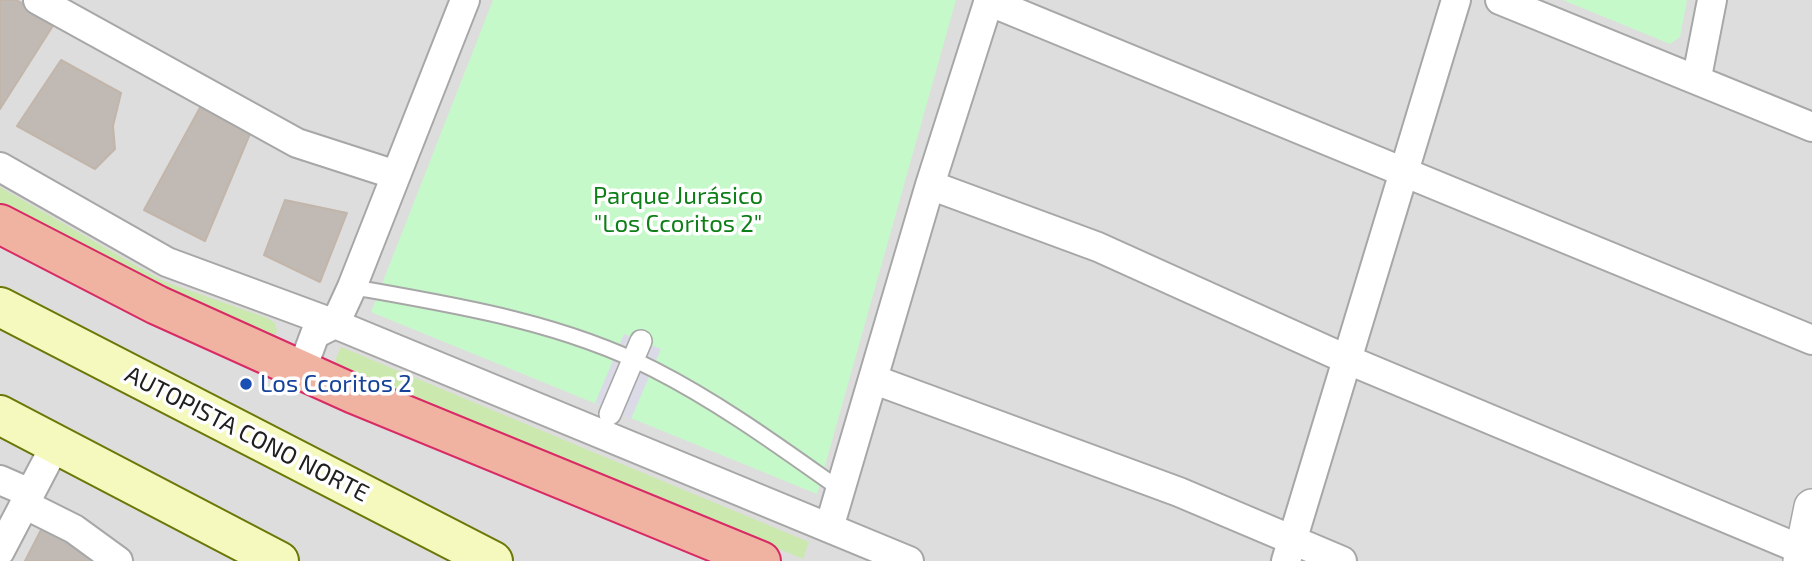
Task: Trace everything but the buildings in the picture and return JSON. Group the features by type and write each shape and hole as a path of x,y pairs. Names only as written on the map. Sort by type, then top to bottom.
{"highway":[{"path":"0,224 157,305 302,369 761,561"}],"main road":[{"name":"AUTOPISTA CONO NORTE","path":"0,307 494,561"},
{"path":"0,415 279,561"}],"street":[{"path":"38,0 297,143 396,175"},
{"path":"1289,551 1456,0"},
{"path":"1500,0 1697,77 1812,127"},
{"path":"1697,77 1712,0"},
{"path":"302,369 315,334 335,324 352,287 462,1"},
{"path":"829,528 875,380 930,186 989,1 1403,174 1812,340"},
{"path":"0,167 167,262 335,324 829,528 858,551 909,561"},
{"path":"930,186 1098,247 1346,359 1805,556 1812,507"},
{"path":"610,414 637,351"},
{"path":"875,380 1180,492 1289,551 1342,561"},
{"path":"0,551 55,444"},
{"path":"0,480 74,528 118,561"}],"lane":[{"path":"352,287 451,304 579,339 637,351 742,420 841,490"}],"shaded area":[{"path":"0,0 1812,0 1812,561 0,561"},
{"path":"624,334 661,349 631,419 595,403"}],"green space":[{"name":"Parque Jurásico \"Los Ccoritos 2\"","path":"493,0 956,0 817,494 371,312"},
{"path":"1563,0 1687,0 1680,37 1670,44"},
{"path":"0,187 163,281 267,318 275,323 277,330 274,340 90,252 0,204"},
{"path":"341,347 809,542 803,559 334,363"}],"place":[{"name":"Los Ccoritos 2","path":"246,384"}]}
